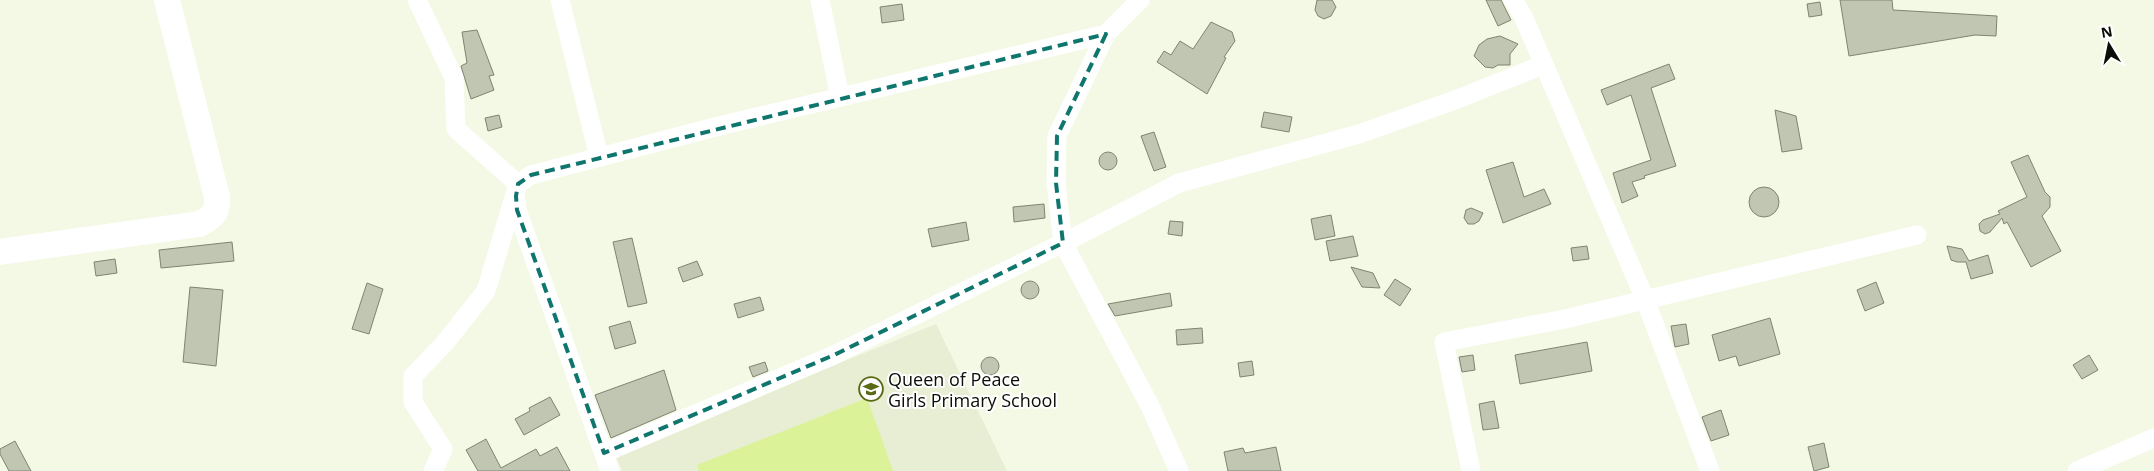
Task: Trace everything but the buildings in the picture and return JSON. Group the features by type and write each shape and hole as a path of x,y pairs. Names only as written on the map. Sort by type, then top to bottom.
{"street":[{"path":"0,252 200,224 212,218 218,205 217,196 167,0"},
{"path":"417,0 454,78 456,129 517,190 517,210 610,471"},
{"path":"560,0 599,158"},
{"path":"820,0 840,97"},
{"path":"1140,0 1106,34 1058,136 1056,183 1063,243 1150,406 1179,471"},
{"path":"1513,0 1523,16 1645,299 1710,471"},
{"path":"433,471 443,449 413,402 413,376 444,344 486,291 517,190 531,176 840,97 1106,34"},
{"path":"604,453 834,355 1063,243 1179,182 1360,134 1455,100 1543,65"},
{"path":"1471,471 1444,342 1565,319 1917,235"},
{"path":"2077,471 2154,438"}],"highlighted area":[{"path":"1106,34 1057,136 1056,183 1063,243 834,355 604,453 517,210 516,196 518,184 531,175"}],"shaded area":[{"name":"Queen of Peace Girls Primary School","path":"936,324 1007,471 622,471 615,454"}],"green space":[{"path":"867,398 893,471 699,471 697,465"}],"place":[{"name":"Queen of Peace Girls Primary School","path":"871,389"}]}
